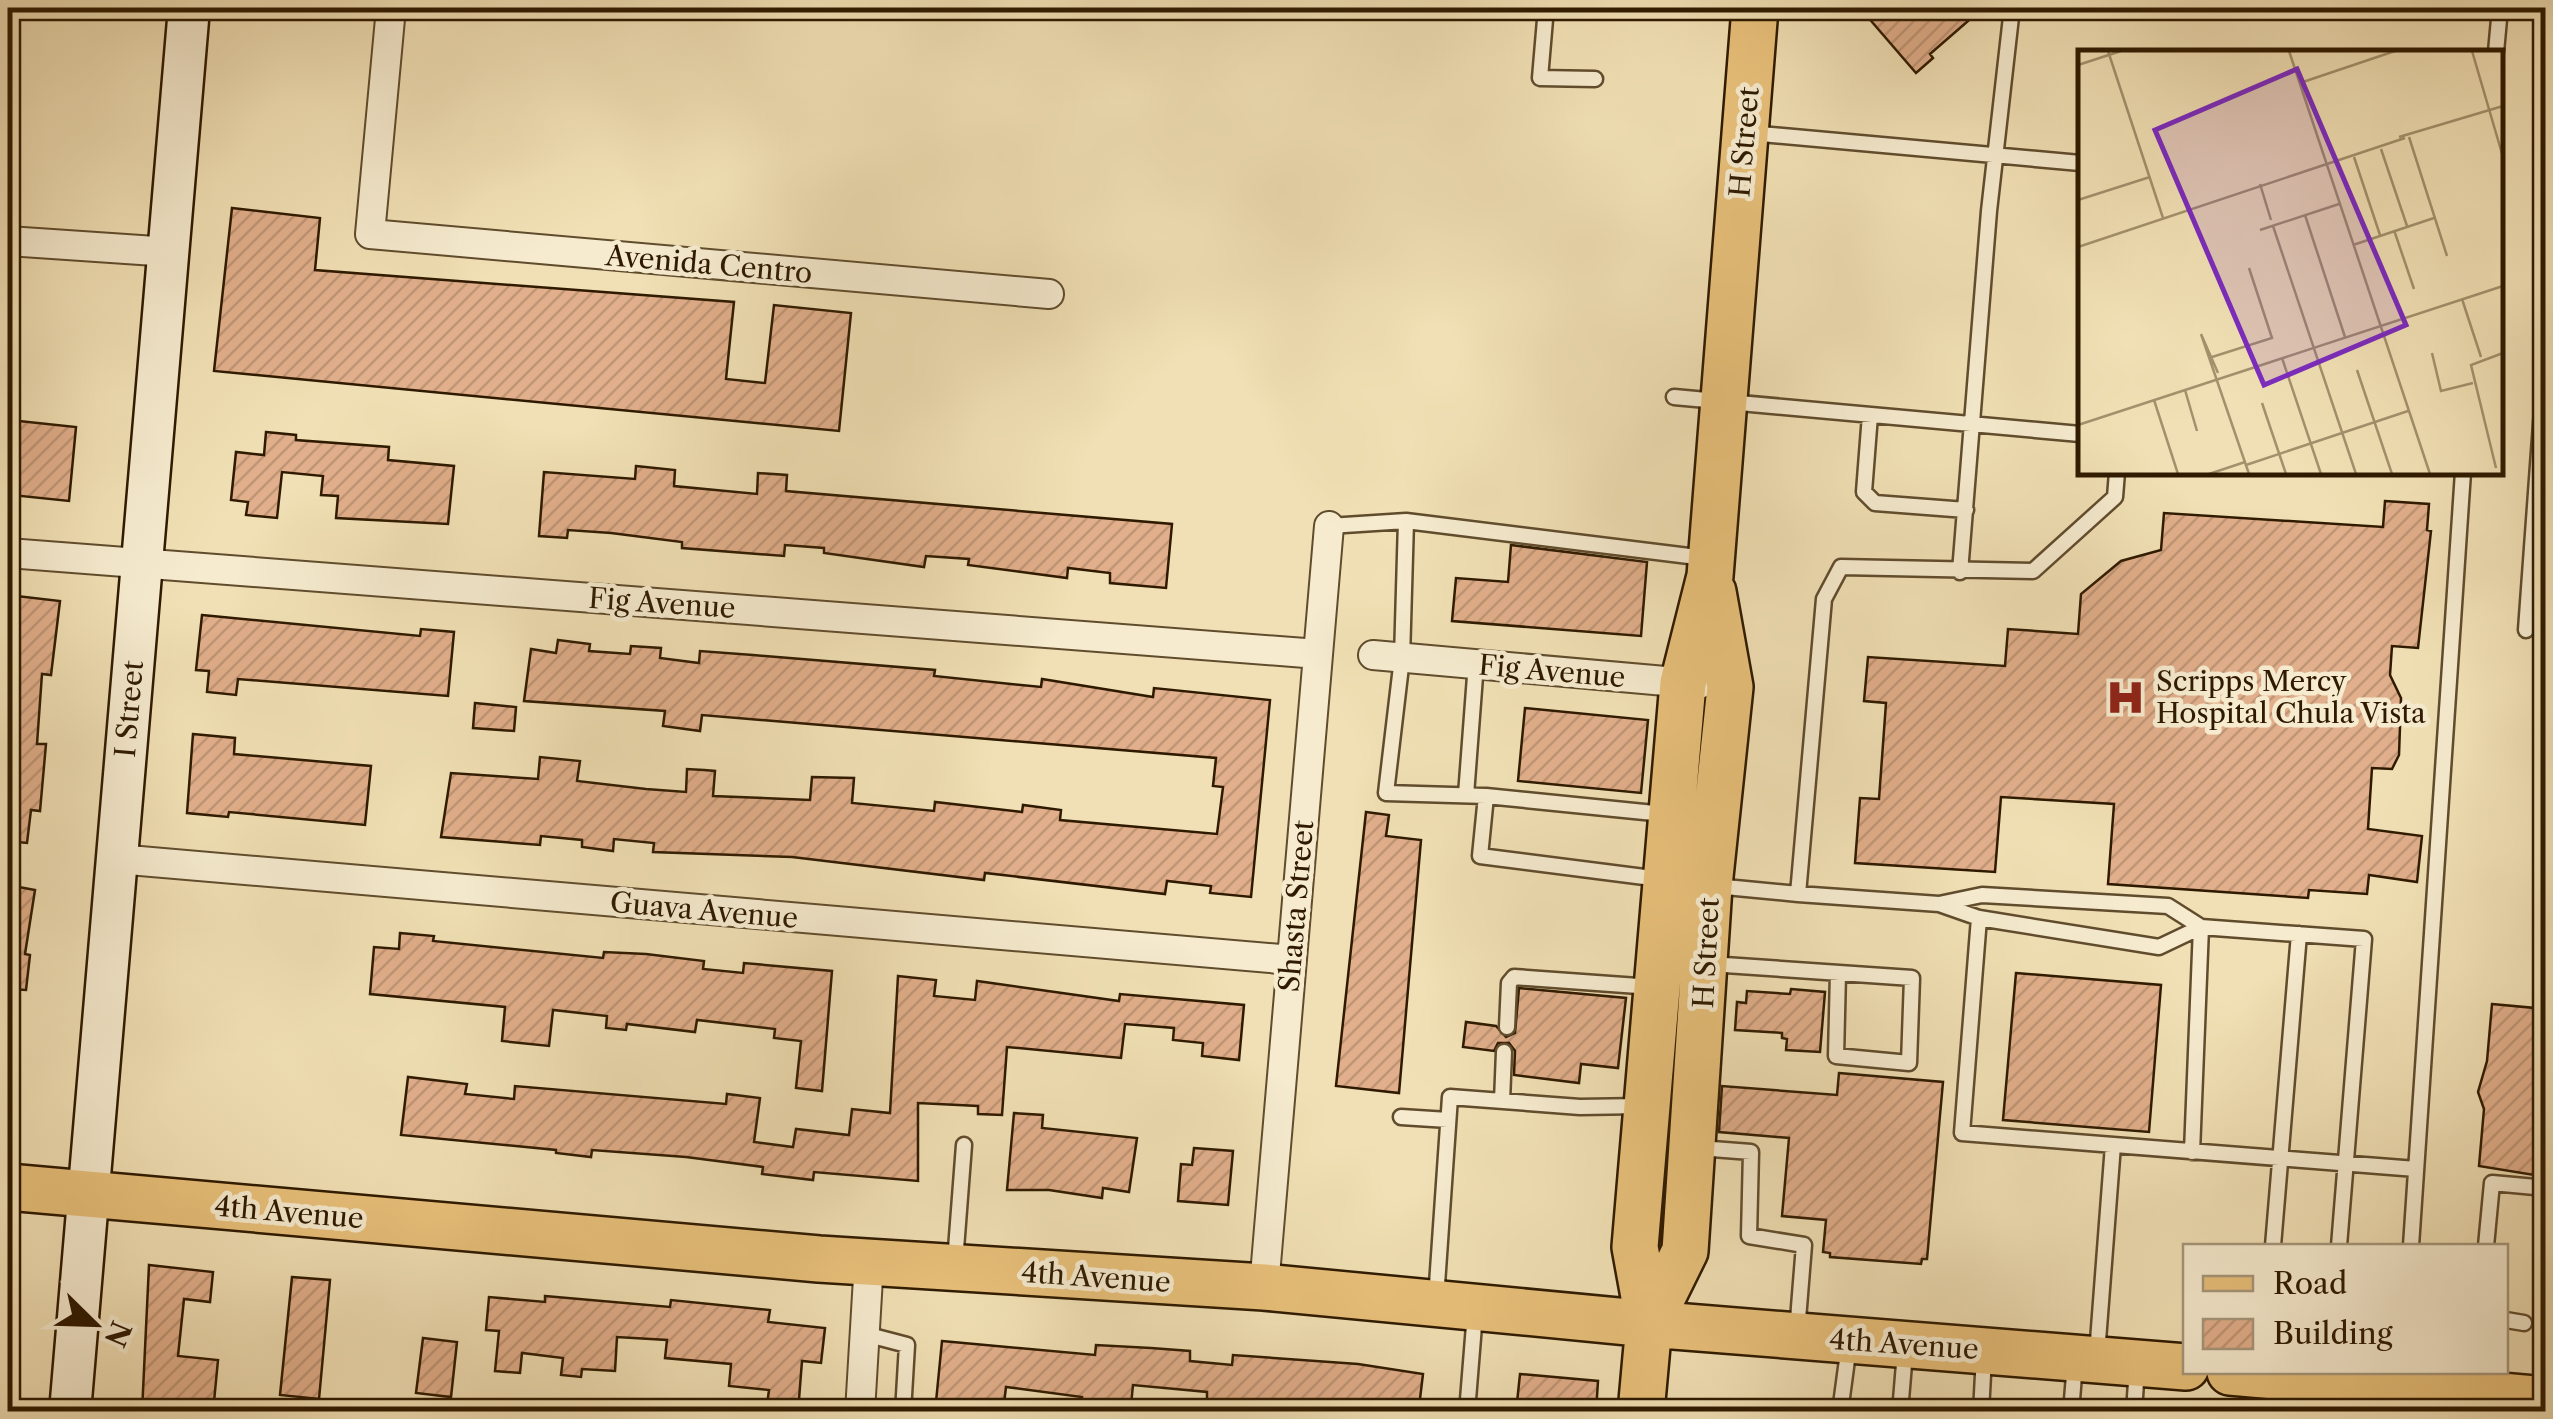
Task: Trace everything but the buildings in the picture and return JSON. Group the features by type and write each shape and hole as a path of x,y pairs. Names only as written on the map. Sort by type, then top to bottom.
{"main road":[{"name":"H Street","path":"1649,1324 1686,1251 1705,963 1672,814 1683,683 1710,567 1754,8"},
{"name":"H Street","path":"1641,1412 1649,1324 1635,1247 1658,988 1688,883 1730,686 1710,567"},
{"name":"4th Avenue","path":"8,1187 954,1268 1264,1287 1649,1324 2183,1367"},
{"path":"2268,1382 2546,1400"}],"street":[{"name":"I Street","path":"70,1412 189,8"},
{"name":"Avenida Centro","path":"391,8 370,234 1049,294"},
{"path":"8,241 170,252"},
{"name":"Shasta Street","path":"1264,1287 1328,526"},
{"name":"Fig Avenue","path":"8,554 1318,654"},
{"name":"Fig Avenue","path":"1373,654 1730,686"},
{"name":"Guava Avenue","path":"117,859 1292,960"},
{"path":"860,1412 869,1261"}],"lane":[{"path":"1546,8 1540,78 1595,79"},
{"path":"1960,572 2012,8"},
{"path":"2496,50 2500,8"},
{"path":"1744,132 2078,163"},
{"path":"2526,630 2546,355"},
{"path":"1674,397 2078,434"},
{"path":"1870,415 1864,492 1875,503 1966,510"},
{"path":"1798,894 1824,599 1842,567 2033,571 2115,497 2118,475"},
{"path":"2411,1244 2463,475"},
{"path":"1328,526 1406,521 1710,567"},
{"path":"1406,521 1402,658 1386,793 1486,796 1672,814"},
{"path":"1466,795 1476,663"},
{"path":"1486,796 1480,856 1688,883 1938,904 1980,918 2159,946 2201,927"},
{"path":"1938,904 1982,895 2168,906 2201,927 2364,939 2339,1244"},
{"path":"1980,918 1962,1133 2416,1169"},
{"path":"2192,1152 2201,927"},
{"path":"2273,1244 2298,934"},
{"path":"1705,963 1838,972 1912,978 1909,1063 1836,1056 1838,972"},
{"path":"1507,1027 1509,983 1514,977 1658,988"},
{"path":"1502,1102 1504,1052"},
{"path":"1467,1412 1456,1305 1450,1097 1647,1106"},
{"path":"1400,1118 1448,1120"},
{"path":"954,1268 964,1144"},
{"path":"2071,1412 2104,1359 2112,1146"},
{"path":"1694,1147 1751,1152 1748,1236 1804,1246 1797,1336"},
{"path":"2486,1244 2492,1182 2546,1188"},
{"path":"2508,1320 2524,1323"},
{"path":"865,1334 907,1345 903,1412"},
{"path":"1840,1412 1849,1340"},
{"path":"1900,1412 1906,1344"},
{"path":"1981,1412 1984,1350"},
{"path":"2104,1359 2134,1412"}],"place":[{"name":"Scripps Mercy Hospital Chula Vista","path":"2126,697"}]}
